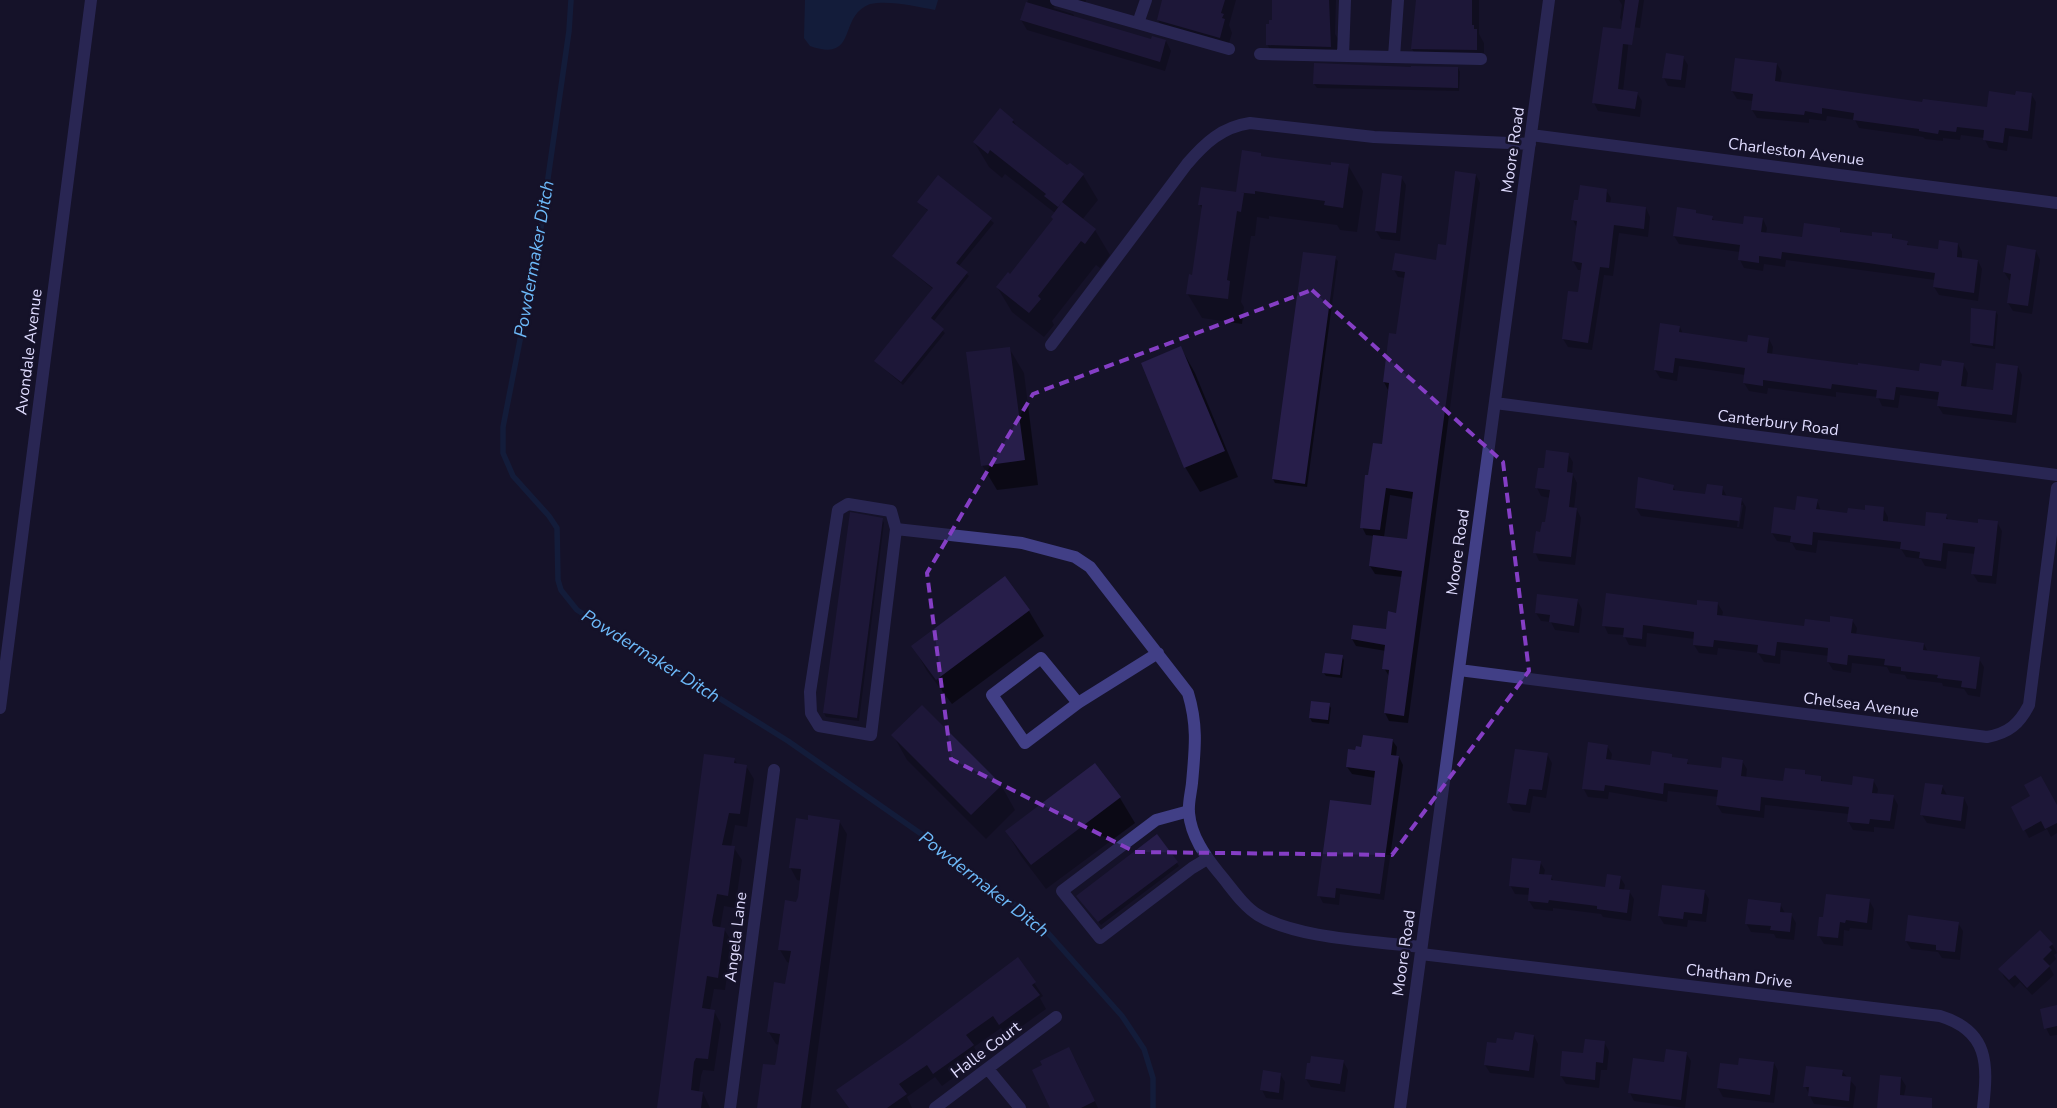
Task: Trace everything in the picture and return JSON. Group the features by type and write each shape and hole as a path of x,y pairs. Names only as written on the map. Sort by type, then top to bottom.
{"street":[{"name":"Avondale Avenue","path":"0,708 91,0"},
{"path":"1056,0 1090,5 1138,23 1229,49"},
{"path":"1138,23 1146,0"},
{"path":"1343,56 1345,0"},
{"path":"1394,57 1398,0"},
{"name":"Moore Road","path":"1400,1108 1549,0"},
{"path":"1260,54 1481,59"},
{"name":"Charleston Avenue","path":"1051,345 1187,164 1206,142 1236,125 1250,122 1374,137 1530,139 2057,202"},
{"name":"Canterbury Road","path":"1495,403 2057,475"},
{"name":"Chelsea Avenue","path":"1459,670 1988,737 1999,735 2010,730 2022,720 2029,705 2057,488"},
{"path":"848,504 891,511 896,529 871,735 819,726 811,712 810,692 838,510 848,504"},
{"name":"Chatham Drive","path":"896,529 1022,543 1075,557 1090,567 1188,693 1194,714 1196,738 1189,811 1192,830 1207,859 1256,914 1281,926 1305,932 1421,951 1940,1016 1955,1021 1968,1029 1980,1045 1987,1075 1983,1108"},
{"path":"1078,703 1042,658 992,695 1025,743 1078,703 1158,653"},
{"name":"Angela Lane","path":"730,1108 774,770"},
{"path":"1189,811 1156,820 1062,891 1100,938 1192,868 1207,859"},
{"name":"Halle Court","path":"936,1108 1056,1017"},
{"path":"988,1069 1020,1108"}],"highlighted area":[{"path":"1312,290 1503,462 1529,671 1392,855 1135,852 951,759 927,573 1033,394"}],"water":[{"path":"805,0 938,0 935,10 894,3 870,4 860,10 854,18 842,43 835,48 825,50 810,46 804,38"}],"building":[{"path":"1162,0 1225,0 1221,13 1224,14 1222,18 1225,19 1220,38 1157,20"},
{"path":"1272,0 1329,0 1331,47 1266,45 1266,24 1269,24 1269,20 1272,20"},
{"path":"1416,0 1472,0 1472,25 1474,25 1474,29 1477,29 1477,50 1411,49"},
{"path":"1625,0 1639,0 1632,45 1623,44 1618,89 1638,92 1635,109 1592,103 1603,27 1621,29"},
{"path":"1026,2 1151,39 1152,36 1166,40 1160,62 1020,20"},
{"path":"1666,53 1684,56 1681,80 1662,78"},
{"path":"1735,58 1777,63 1775,81 1922,102 1923,99 1987,107 1989,91 2015,95 2016,91 2032,93 2028,131 2005,128 2003,143 1983,140 1984,130 1957,127 1956,132 1939,130 1938,134 1919,131 1919,129 1853,120 1854,113 1822,108 1822,114 1805,111 1804,115 1751,110 1753,94 1731,91"},
{"path":"1314,63 1458,67 1458,88 1313,84"},
{"path":"1000,108 1014,120 1012,122 1067,165 1070,163 1084,174 1058,207 1044,196 1046,194 990,150 988,154 973,142"},
{"path":"1242,150 1261,153 1261,156 1331,165 1331,162 1349,164 1343,208 1324,205 1325,201 1255,191 1255,194 1236,192"},
{"path":"1455,171 1476,174 1404,716 1384,713 1389,670 1382,669 1385,645 1351,639 1353,625 1386,629 1388,611 1396,613 1402,571 1369,566 1373,535 1407,539 1413,492 1386,488 1380,530 1360,528 1365,475 1368,475 1373,443 1382,444 1389,383 1383,382 1389,333 1396,334 1405,272 1392,270 1395,253 1436,260 1438,244 1446,245"},
{"path":"1382,173 1402,176 1396,233 1375,231"},
{"path":"938,175 992,218 956,263 968,272 931,318 944,329 901,382 874,361 933,288 892,256 928,210 917,202"},
{"path":"1580,185 1607,189 1606,202 1646,207 1644,229 1614,225 1609,268 1600,267 1588,343 1562,339 1568,291 1578,292 1582,263 1572,261 1577,221 1571,220 1574,200 1578,200"},
{"path":"1201,187 1244,193 1241,212 1237,211 1227,280 1230,281 1228,299 1186,294 1189,274 1192,275 1202,205 1198,205"},
{"path":"1062,202 1096,229 1085,244 1081,241 1038,296 1041,299 1029,313 996,287 1008,272 1010,274 1053,219 1051,217"},
{"path":"1677,207 1696,210 1696,213 1713,216 1712,220 1743,224 1744,216 1763,218 1761,232 1802,237 1804,223 1840,228 1840,232 1872,236 1872,232 1892,234 1892,238 1908,241 1907,245 1938,249 1939,240 1958,243 1957,257 1978,260 1974,293 1933,287 1935,273 1868,263 1782,252 1781,259 1759,256 1759,263 1738,260 1740,245 1673,236"},
{"path":"2007,245 2036,250 2028,306 2007,303 2011,274 2003,272"},
{"path":"1303,252 1336,256 1305,484 1272,479"},
{"path":"1971,308 1996,311 1993,346 1970,343"},
{"path":"1660,323 1680,326 1679,332 1747,342 1748,335 1769,338 1767,353 1858,365 1858,363 1919,371 1920,363 1941,366 1942,360 1964,363 1961,386 1993,390 1996,363 2018,366 2012,415 1937,406 1939,392 1896,387 1894,400 1876,398 1877,390 1832,384 1831,389 1763,380 1763,386 1743,383 1745,368 1675,358 1673,373 1654,370"},
{"path":"1181,346 1225,451 1184,468 1141,363"},
{"path":"1010,347 1025,460 981,466 966,352"},
{"path":"1546,450 1569,453 1567,472 1573,473 1569,507 1577,508 1571,557 1533,553 1536,531 1540,532 1542,522 1545,522 1550,490 1535,488 1538,468 1544,468"},
{"path":"1638,477 1674,485 1673,490 1705,494 1707,484 1723,486 1722,495 1742,498 1739,521 1635,508"},
{"path":"1797,496 1818,499 1816,509 1847,513 1848,508 1865,510 1865,505 1884,507 1883,521 1925,526 1926,512 1947,514 1946,519 1978,523 1978,519 1998,521 1992,576 1971,574 1975,547 1943,543 1941,561 1919,558 1920,552 1900,549 1901,542 1813,532 1812,545 1790,542 1791,536 1771,533 1774,507 1795,510"},
{"path":"850,512 883,518 857,718 823,713"},
{"path":"1005,576 1030,610 936,680 911,646"},
{"path":"1606,593 1697,605 1697,600 1718,602 1717,615 1804,626 1805,619 1830,622 1830,616 1853,619 1851,633 1924,643 1923,650 1980,657 1976,689 1961,687 1962,681 1937,678 1938,675 1901,671 1901,667 1884,665 1885,659 1848,655 1847,665 1827,662 1828,648 1777,642 1775,656 1757,653 1758,645 1714,640 1713,647 1693,645 1694,632 1643,625 1642,639 1623,637 1624,628 1602,626"},
{"path":"1537,594 1578,599 1574,626 1549,622 1550,615 1535,613"},
{"path":"1325,653 1343,655 1340,675 1322,673"},
{"path":"1311,701 1330,703 1328,720 1309,718"},
{"path":"922,705 1002,785 971,815 891,735"},
{"path":"1363,735 1393,739 1391,755 1399,756 1380,894 1336,888 1335,898 1317,896 1330,800 1371,805 1375,771 1346,767 1348,749 1355,750 1356,746 1361,747"},
{"path":"1588,742 1608,745 1606,759 1650,765 1652,751 1672,754 1672,757 1688,759 1687,764 1721,768 1722,757 1743,760 1741,776 1783,781 1785,768 1805,770 1805,774 1821,776 1821,781 1852,785 1853,776 1874,779 1872,793 1894,795 1890,821 1870,819 1869,824 1847,822 1849,807 1761,797 1760,811 1716,805 1718,790 1664,783 1663,794 1605,785 1604,791 1582,789"},
{"path":"1515,749 1548,753 1542,790 1529,789 1526,805 1507,803"},
{"path":"704,754 735,758 734,763 747,765 740,814 729,813 722,845 735,846 728,896 717,894 712,921 713,926 725,928 718,978 707,976 702,1008 715,1010 708,1059 696,1058 694,1062 691,1090 703,1092 701,1108 657,1108"},
{"path":"1095,763 1121,797 1031,865 1005,831"},
{"path":"2041,776 2057,805 2057,823 2045,829 2041,821 2023,831 2011,807 2030,796 2024,785"},
{"path":"1925,783 1943,785 1941,794 1964,797 1961,821 1920,815"},
{"path":"808,815 840,820 801,1108 757,1108 763,1064 775,1065 780,1034 767,1032 774,982 785,984 791,951 778,950 785,900 796,902 798,897 801,869 789,868 796,818 808,820"},
{"path":"1157,834 1178,862 1098,922 1076,896"},
{"path":"1512,858 1541,861 1539,874 1552,875 1551,880 1605,887 1607,874 1621,876 1619,889 1630,890 1627,913 1597,909 1597,906 1549,900 1548,903 1528,901 1529,888 1509,886"},
{"path":"1662,885 1705,890 1702,914 1684,912 1683,919 1658,916"},
{"path":"1826,894 1870,899 1867,923 1846,920 1845,923 1840,922 1838,938 1817,936 1819,917 1823,917"},
{"path":"1748,899 1781,903 1780,912 1792,913 1790,932 1770,930 1771,926 1745,924"},
{"path":"1908,915 1959,922 1955,952 1936,950 1936,945 1905,941"},
{"path":"2040,930 2053,944 2049,947 2052,950 2043,959 2050,966 2027,988 2015,975 2009,980 1998,969"},
{"path":"1018,957 1036,982 1032,985 1040,995 999,1025 993,1016 966,1035 974,1045 933,1074 927,1065 899,1084 907,1094 887,1108 849,1108 836,1090 904,1043"},
{"path":"2057,1005 2057,1026 2044,1029 2040,1009"},
{"path":"1515,1032 1534,1035 1529,1071 1484,1065 1487,1042 1496,1043 1497,1038 1513,1040"},
{"path":"1585,1039 1605,1041 1603,1063 1596,1062 1595,1080 1560,1076 1562,1051 1583,1053"},
{"path":"1069,1047 1095,1101 1081,1108 1050,1108 1032,1070 1042,1065 1040,1061"},
{"path":"1666,1049 1687,1052 1681,1100 1628,1093 1633,1058 1664,1062"},
{"path":"1311,1056 1344,1060 1340,1084 1305,1079 1307,1063 1310,1063"},
{"path":"1739,1058 1774,1062 1770,1095 1717,1088 1720,1063 1738,1065"},
{"path":"1806,1066 1843,1070 1842,1076 1851,1077 1849,1101 1808,1096 1809,1087 1803,1087"},
{"path":"1263,1070 1281,1073 1279,1093 1260,1090"},
{"path":"1880,1075 1901,1077 1900,1095 1932,1098 1932,1108 1877,1108"}],"waterway":[{"name":"Powdermaker Ditch","path":"571,0 569,31 538,248 503,427 503,453 513,476 549,516 557,528 558,580 561,590 577,610 788,741 937,845 1040,924 1122,1016 1144,1049 1153,1078 1153,1108"}]}
